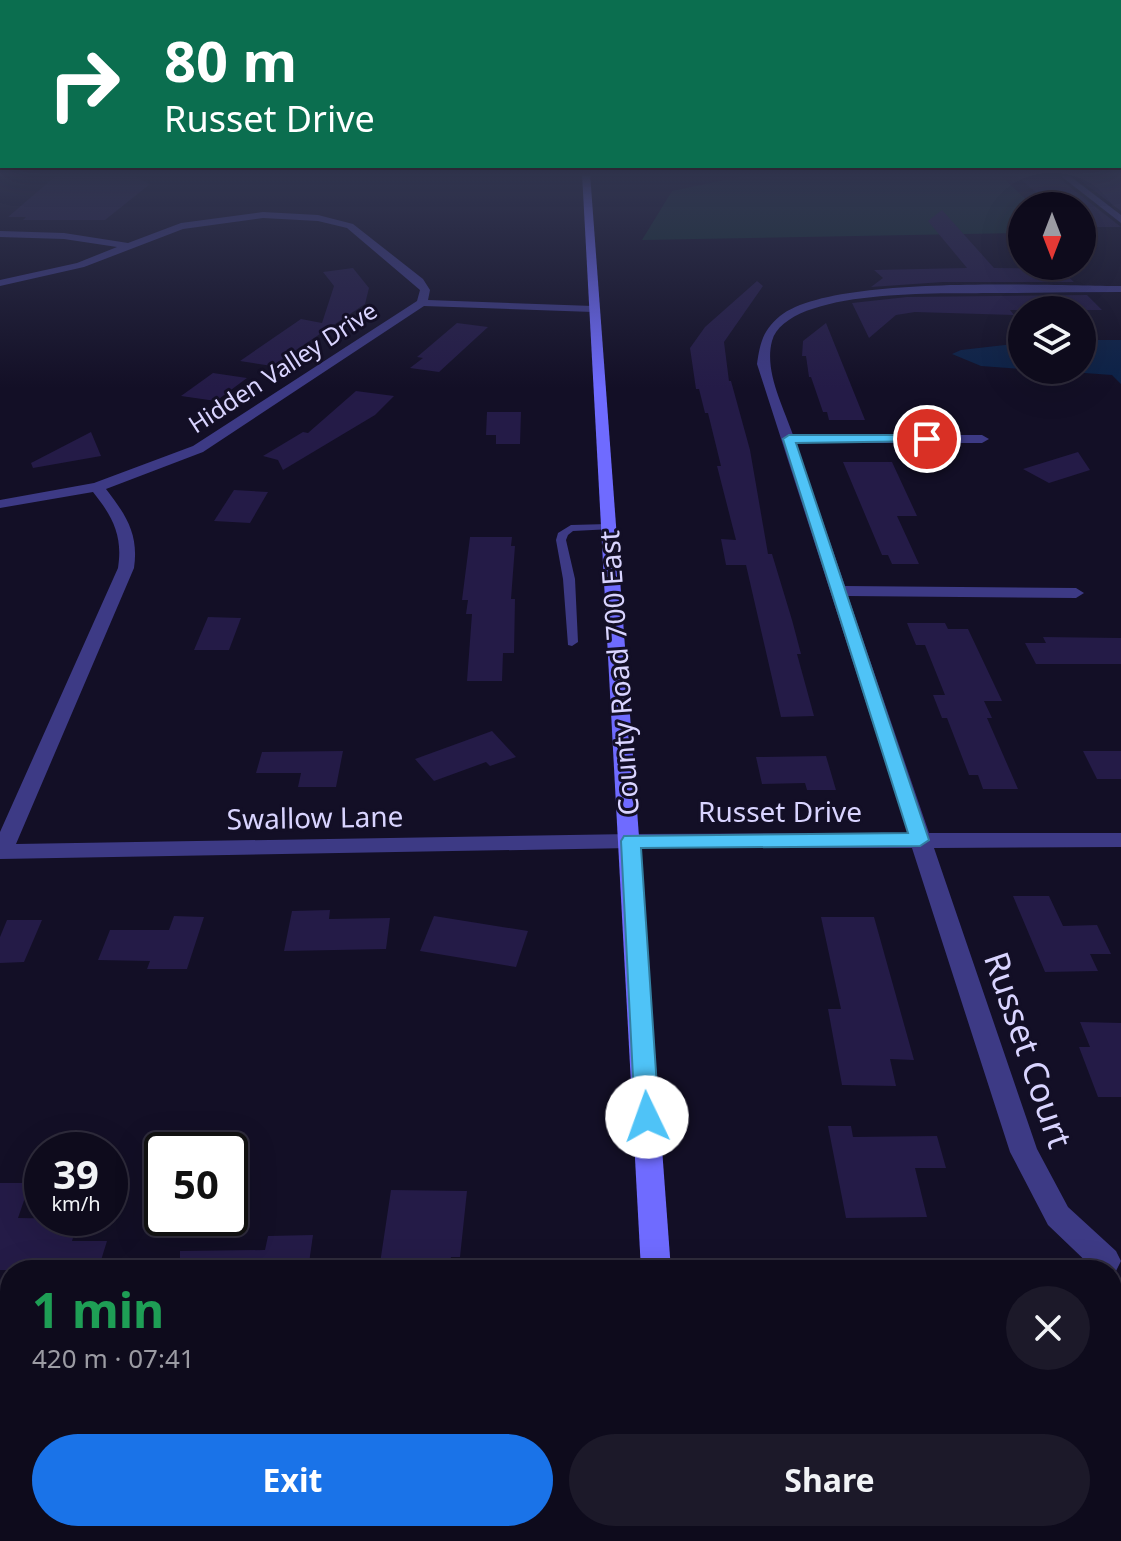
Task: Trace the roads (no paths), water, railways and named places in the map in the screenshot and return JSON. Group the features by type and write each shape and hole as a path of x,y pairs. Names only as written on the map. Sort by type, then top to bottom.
{"main road":[{"name":"County Road 700 East","path":"590,245 631,841 655,1260"}],"street":[{"path":"122,245 129,246"},
{"path":"374,245 419,281 425,290 422,303 593,309"},
{"path":"0,283 80,265 129,246"},
{"name":"Russet Court","path":"1105,1260 1058,1216 1024,1152 763,364 761,349 766,335 777,324 802,309 852,295 902,290 1121,289"},
{"name":"Hidden Valley Drive","path":"0,504 97,487 198,449 422,303"},
{"path":"789,439 982,439"},
{"path":"1,852 126,568 129,536 123,522 97,487"},
{"path":"840,591 1076,593"},
{"name":"Russet Drive","path":"631,841 1121,840"},
{"name":"Swallow Lane","path":"1,852 631,841"}],"lane":[{"path":"572,642 570,591 561,540 563,533 571,528 608,527"}],"water":[{"path":"1096,340 1121,340 1121,384 1112,375 1096,374"},
{"path":"1008,345 1008,368 981,366 952,354 961,350"}]}
